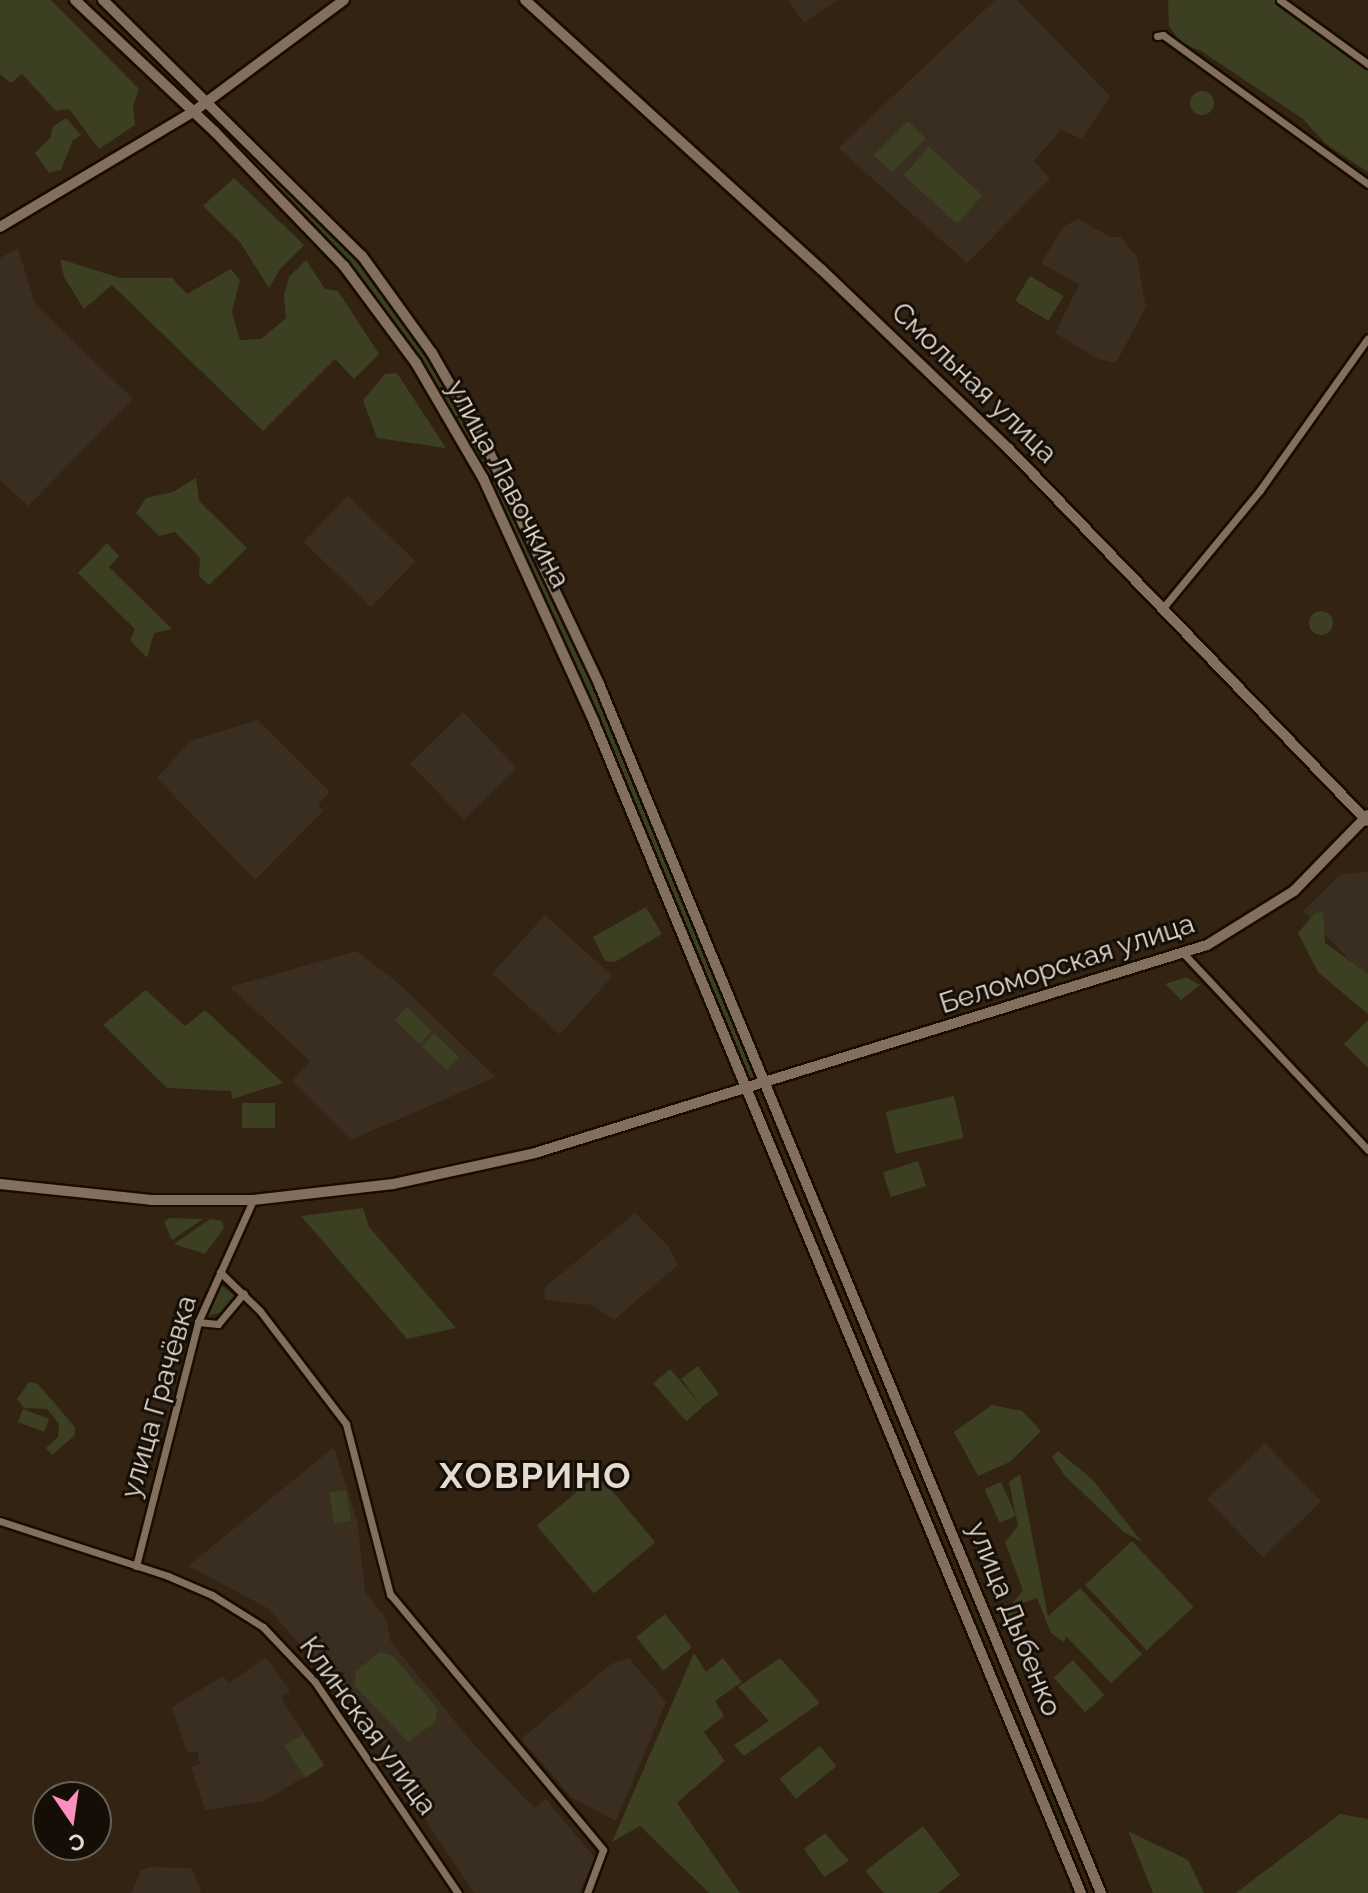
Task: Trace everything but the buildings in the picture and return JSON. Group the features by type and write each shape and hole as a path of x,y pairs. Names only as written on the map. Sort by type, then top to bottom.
{"main road":[{"name":"улица Лавочкина","path":"75,0 193,112 344,266 383,316 456,428 520,551 748,1089"},
{"name":"улица Лавочкина","path":"103,0 337,229 399,305 464,407 536,543 767,1083"},
{"path":"0,227 193,112 344,0"},
{"name":"Смольная улица","path":"525,0 830,278 1035,475 1367,817"},
{"path":"510,530 522,534 526,522"},
{"path":"520,551 524,539 536,543"},
{"name":"Беломорская улица","path":"0,1184 151,1200 253,1200 450,1174 748,1089 1184,954 1247,924 1294,891 1367,817"},
{"name":"улица Дыбенко","path":"767,1083 1101,1893"},
{"name":"улица Дыбенко","path":"748,1089 1081,1893"}],"street":[{"path":"1280,0 1368,64"},
{"path":"1157,36 1163,35 1368,184"},
{"path":"1162,609 1265,483 1368,338"},
{"path":"1184,954 1368,1150"},
{"path":"788,1188 792,1176 808,1180"},
{"name":"улица Грачёвка","path":"136,1566 198,1322 248,1220 253,1200"},
{"path":"220,1272 244,1293 346,1424 390,1594 603,1850 587,1893"},
{"path":"198,1322 218,1324 244,1293"},
{"path":"864,1374 883,1364"},
{"name":"Клинская улица","path":"0,1521 212,1595 282,1644 329,1702 458,1893"}],"shaded area":[{"path":"788,0 838,0 804,23"},
{"path":"995,0 1017,0 1110,96 1082,139 1061,130 1034,161 1050,179 967,263 838,148"},
{"path":"1078,219 1110,237 1121,237 1137,257 1146,307 1116,363 1098,359 1055,333 1079,285 1041,263 1064,226"},
{"path":"18,248 35,304 133,399 28,506 0,480 0,258"},
{"path":"348,496 416,561 371,607 304,542"},
{"path":"463,712 517,768 464,820 410,763"},
{"path":"258,720 330,792 318,805 323,811 255,880 157,778 190,741"},
{"path":"1368,872 1368,980 1303,911 1341,874"},
{"path":"545,915 613,976 560,1035 492,974"},
{"path":"356,951 397,982 496,1077 351,1140 292,1081 310,1061 230,987"},
{"path":"635,1213 669,1247 678,1265 614,1320 592,1305 545,1300 544,1288"},
{"path":"1265,1443 1321,1501 1263,1558 1207,1499"},
{"path":"334,1447 358,1524 365,1592 386,1618 391,1642 470,1740 534,1808 546,1799 595,1858 579,1893 474,1893 381,1754 386,1749 340,1681 335,1685 269,1609 188,1566"},
{"path":"266,1657 290,1691 281,1698 325,1765 264,1801 205,1810 191,1767 200,1764 197,1751 187,1753 172,1707 223,1676 229,1683"},
{"path":"629,1658 666,1702 616,1821 572,1798 521,1739 611,1664"},
{"path":"149,1867 192,1868 201,1893 131,1893 141,1870"}],"green space":[{"path":"0,0 51,0 139,89 133,107 135,125 99,149 69,109 56,111 22,74 11,83 0,74"},
{"path":"1168,0 1289,0 1368,61 1368,172 1326,144 1303,119 1201,51 1181,43 1169,26"},
{"path":"1202,91 1211,94 1214,103 1211,112 1202,115 1193,112 1190,103 1193,94"},
{"path":"208,101 337,229 399,305 526,522 767,1083 748,1089 594,722 456,428 344,266 193,112"},
{"path":"66,118 81,135 73,140 61,170 49,173 35,153 50,138 53,126"},
{"path":"908,121 926,139 892,173 874,155"},
{"path":"929,147 983,195 957,223 904,175"},
{"path":"234,178 304,245 280,269 269,288 240,242 203,206"},
{"path":"60,259 120,278 172,278 187,294 231,269 240,280 232,312 240,340 261,339 286,318 284,295 289,277 306,260 325,289 338,291 379,354 354,379 335,359 263,431 112,285 84,309 64,277"},
{"path":"1030,276 1063,296 1048,321 1015,301"},
{"path":"397,373 446,448 377,438 363,400 385,374"},
{"path":"196,478 199,501 247,548 209,585 199,576 200,558 175,532 159,536 136,513 146,498 173,492"},
{"path":"107,543 119,556 109,567 172,629 154,633 147,658 130,640 135,629 78,573"},
{"path":"1321,611 1332,618 1333,623 1326,634 1321,635 1310,628 1309,623 1316,612"},
{"path":"646,907 662,934 615,962 605,961 593,937"},
{"path":"1323,912 1325,943 1368,974 1368,1014 1318,972 1298,933 1315,913"},
{"path":"1186,977 1200,985 1181,1000 1165,984"},
{"path":"146,990 185,1026 205,1010 283,1083 232,1099 231,1091 167,1088 103,1025"},
{"path":"407,1007 432,1031 420,1044 394,1020"},
{"path":"1368,1020 1368,1068 1344,1044"},
{"path":"434,1033 459,1057 447,1070 421,1046"},
{"path":"954,1096 964,1138 895,1154 886,1112"},
{"path":"242,1103 275,1103 275,1128 242,1128"},
{"path":"918,1161 926,1186 891,1197 883,1172"},
{"path":"363,1208 369,1227 456,1328 407,1339 301,1216"},
{"path":"170,1218 203,1219 172,1240 164,1222"},
{"path":"210,1219 222,1221 224,1228 205,1254 174,1244"},
{"path":"221,1285 235,1296 225,1311 206,1317"},
{"path":"698,1366 719,1394 702,1407 681,1379"},
{"path":"670,1369 703,1407 686,1421 653,1383"},
{"path":"29,1382 38,1384 75,1427 75,1435 52,1455 46,1448 58,1437 59,1424 47,1409 24,1408 17,1399"},
{"path":"992,1405 1022,1411 1041,1431 1010,1462 978,1476 954,1432"},
{"path":"23,1409 49,1419 44,1432 18,1422"},
{"path":"1058,1451 1093,1480 1142,1542 1124,1532 1065,1476 1052,1457"},
{"path":"598,1474 655,1542 594,1594 537,1525"},
{"path":"1020,1474 1048,1616 1080,1588 1142,1654 1111,1683 1066,1636 1064,1642 1051,1633 1037,1598 1023,1603 1022,1611 1010,1619 1003,1615 1023,1590 1005,1542 1018,1526 1009,1482"},
{"path":"1001,1482 1016,1516 1000,1523 985,1489"},
{"path":"346,1490 351,1521 334,1523 329,1493"},
{"path":"1132,1541 1193,1607 1147,1650 1085,1585"},
{"path":"665,1614 692,1647 663,1671 636,1637"},
{"path":"380,1652 393,1656 437,1708 435,1722 408,1742 354,1685 356,1671"},
{"path":"694,1653 706,1672 723,1658 742,1682 715,1701 724,1716 704,1732 725,1761 677,1803 740,1893 709,1893 640,1826 612,1842"},
{"path":"780,1658 820,1703 744,1756 734,1745 769,1721 738,1687"},
{"path":"1073,1660 1104,1695 1085,1712 1054,1677"},
{"path":"303,1734 324,1766 305,1778 285,1746"},
{"path":"820,1746 836,1766 796,1799 780,1779"},
{"path":"1340,1814 1368,1819 1368,1893 1236,1893"},
{"path":"923,1826 960,1875 938,1893 884,1893 865,1871"},
{"path":"1128,1831 1188,1860 1204,1893 1153,1893"},
{"path":"825,1833 849,1861 824,1877 804,1849"}],"district":[{"name":"ХОВРИНО","path":"536,1476"}]}
